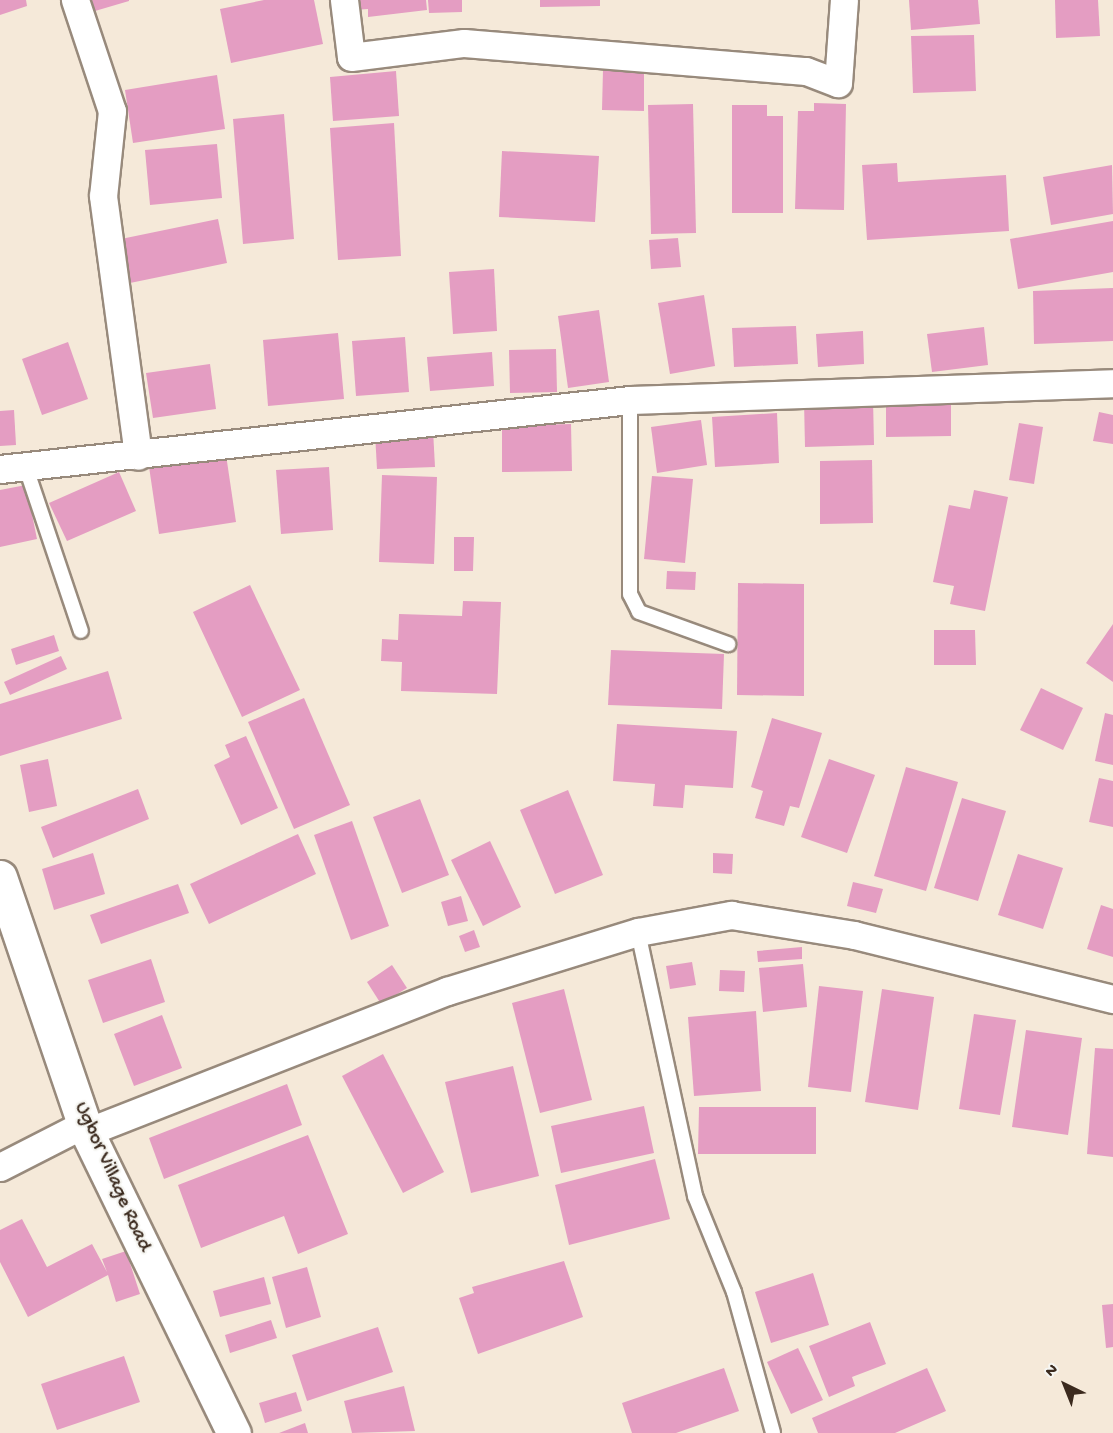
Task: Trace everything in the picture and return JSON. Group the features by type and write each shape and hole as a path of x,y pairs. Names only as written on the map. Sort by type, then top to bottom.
{"street":[{"path":"75,0 112,111 102,196 138,456"},
{"path":"344,0 351,57 464,43 806,71 838,83 844,0"},
{"path":"13,467 138,456 630,400 1113,383"},
{"name":"Ugbor Village Road","path":"0,877 86,1128 234,1433"},
{"path":"0,1167 86,1128 447,991 638,932 731,915 854,935 1113,999"}],"lane":[{"path":"630,400 630,594 639,612 728,644"},
{"path":"13,467 81,631"},
{"path":"638,932 695,1196 734,1292 773,1433"}],"building":[{"path":"0,0 26,0 27,6 0,15"},
{"path":"92,0 129,0 129,1 95,11"},
{"path":"264,0 314,0 323,44 231,63 220,9"},
{"path":"352,0 426,0 427,10 368,17 368,9 353,10"},
{"path":"428,0 462,0 462,12 429,13"},
{"path":"540,0 600,0 600,6 540,7"},
{"path":"909,0 978,0 980,24 911,30"},
{"path":"1055,0 1098,0 1100,36 1056,38"},
{"path":"974,35 976,91 913,93 911,36"},
{"path":"603,70 644,72 644,111 602,110"},
{"path":"396,71 399,116 333,121 330,77"},
{"path":"217,75 225,129 133,143 125,90"},
{"path":"814,103 846,104 844,210 795,209 798,111 814,111"},
{"path":"693,104 696,233 651,234 648,105"},
{"path":"732,105 767,105 767,116 783,116 783,213 732,213"},
{"path":"284,114 294,239 243,244 233,119"},
{"path":"394,123 401,256 338,260 330,128"},
{"path":"217,144 222,198 150,205 145,150"},
{"path":"502,151 599,156 595,222 499,217"},
{"path":"897,163 898,182 1006,175 1009,231 867,240 862,165"},
{"path":"1112,165 1113,214 1051,225 1043,177"},
{"path":"218,219 227,263 130,283 121,239"},
{"path":"1113,221 1113,272 1018,289 1010,239"},
{"path":"678,238 681,267 651,269 649,240"},
{"path":"494,269 497,331 453,334 449,272"},
{"path":"1113,288 1113,341 1034,344 1033,291"},
{"path":"704,295 715,366 670,374 658,303"},
{"path":"599,310 609,382 568,388 558,316"},
{"path":"796,326 798,364 734,367 732,328"},
{"path":"984,327 988,365 932,372 927,334"},
{"path":"863,331 864,364 818,367 816,334"},
{"path":"338,333 344,399 268,406 263,340"},
{"path":"405,337 409,392 356,396 352,341"},
{"path":"68,342 88,399 42,415 22,359"},
{"path":"556,349 557,392 510,393 509,350"},
{"path":"492,352 494,386 430,391 427,357"},
{"path":"210,364 216,409 153,418 146,373"},
{"path":"951,395 951,436 886,437 886,396"},
{"path":"873,399 874,445 805,447 804,401"},
{"path":"14,410 16,445 0,446 0,411"},
{"path":"1099,412 1113,415 1113,444 1093,441"},
{"path":"777,413 779,463 715,467 712,417"},
{"path":"701,420 707,465 657,473 651,427"},
{"path":"1019,423 1043,427 1034,484 1009,480"},
{"path":"571,424 572,471 502,472 502,426"},
{"path":"433,430 435,467 377,469 375,433"},
{"path":"225,448 236,522 159,534 148,460"},
{"path":"872,460 873,523 820,524 820,461"},
{"path":"329,467 333,530 281,534 276,470"},
{"path":"119,472 136,511 67,541 49,503"},
{"path":"382,475 437,477 434,564 379,562"},
{"path":"652,476 693,479 685,563 644,559"},
{"path":"26,485 37,539 0,547 0,490"},
{"path":"974,490 1008,497 985,611 950,604 954,586 933,582 949,505 970,509"},
{"path":"454,537 474,537 473,571 454,571"},
{"path":"667,571 696,572 695,590 666,589"},
{"path":"738,583 804,584 804,696 737,695"},
{"path":"250,585 300,690 242,717 193,612"},
{"path":"463,601 501,602 497,694 401,691 402,662 381,661 382,639 398,640 399,614 462,616"},
{"path":"1113,624 1113,682 1086,663"},
{"path":"934,630 975,630 976,665 934,665"},
{"path":"54,635 59,651 16,665 11,649"},
{"path":"611,650 724,654 722,709 608,705"},
{"path":"61,656 67,669 10,695 4,682"},
{"path":"108,671 122,719 0,756 0,704"},
{"path":"1041,688 1083,708 1063,750 1020,730"},
{"path":"304,698 350,805 294,829 248,722"},
{"path":"1105,713 1113,715 1113,765 1095,761"},
{"path":"772,718 822,733 799,808 790,806 784,826 755,818 763,791 751,787"},
{"path":"617,724 737,731 733,788 685,785 683,808 653,806 655,784 613,781"},
{"path":"246,736 278,808 241,825 214,765 230,757 225,745"},
{"path":"48,759 57,806 29,812 20,765"},
{"path":"829,759 875,775 847,853 801,837"},
{"path":"906,767 958,782 926,891 874,876"},
{"path":"1099,778 1113,781 1113,827 1089,822"},
{"path":"138,789 149,819 53,858 41,827"},
{"path":"568,790 603,875 555,894 520,810"},
{"path":"962,798 1006,811 978,901 934,888"},
{"path":"420,799 449,875 402,893 373,817"},
{"path":"352,821 389,926 351,940 314,835"},
{"path":"298,834 316,874 209,924 190,884"},
{"path":"490,841 521,907 483,926 451,860"},
{"path":"93,853 105,894 54,910 42,869"},
{"path":"713,853 733,854 732,874 713,873"},
{"path":"1018,854 1063,868 1043,929 998,915"},
{"path":"853,882 883,889 876,913 847,906"},
{"path":"178,884 189,913 101,944 90,915"},
{"path":"461,896 468,921 448,926 441,902"},
{"path":"1101,905 1113,909 1113,957 1087,949"},
{"path":"474,930 480,947 465,952 459,936"},
{"path":"802,947 802,959 758,962 757,951"},
{"path":"151,959 165,1002 103,1023 88,980"},
{"path":"692,962 696,985 670,989 666,966"},
{"path":"803,964 807,1007 763,1012 759,968"},
{"path":"392,965 407,988 381,1004 367,982"},
{"path":"720,970 745,971 744,992 719,991"},
{"path":"819,986 863,991 851,1092 808,1087"},
{"path":"564,989 592,1100 540,1113 512,1003"},
{"path":"882,989 934,997 918,1110 865,1102"},
{"path":"756,1011 761,1091 694,1096 688,1017"},
{"path":"974,1014 1016,1020 1000,1115 959,1109"},
{"path":"162,1015 182,1068 134,1086 114,1034"},
{"path":"1026,1030 1082,1038 1068,1135 1012,1127"},
{"path":"1095,1048 1113,1049 1113,1157 1087,1154"},
{"path":"383,1054 444,1172 403,1193 342,1076"},
{"path":"513,1066 539,1176 471,1193 445,1082"},
{"path":"287,1084 302,1125 164,1179 149,1138"},
{"path":"644,1106 654,1153 561,1173 551,1126"},
{"path":"699,1107 816,1107 816,1154 698,1154"},
{"path":"308,1135 348,1234 298,1254 284,1216 201,1248 178,1185"},
{"path":"655,1159 670,1219 569,1245 555,1185"},
{"path":"22,1219 47,1267 92,1244 107,1272 102,1259 126,1251 140,1294 116,1302 108,1275 28,1317 0,1262 0,1230"},
{"path":"564,1261 583,1317 478,1354 459,1298 474,1293 472,1287"},
{"path":"307,1267 321,1317 286,1328 272,1277"},
{"path":"813,1273 829,1325 771,1343 755,1292"},
{"path":"264,1277 271,1304 220,1317 213,1291"},
{"path":"1113,1304 1113,1347 1106,1348 1102,1305"},
{"path":"271,1320 277,1338 230,1353 225,1335"},
{"path":"870,1322 886,1364 852,1377 855,1386 829,1397 809,1346"},
{"path":"378,1327 393,1372 307,1401 292,1355"},
{"path":"798,1348 823,1400 791,1414 767,1362"},
{"path":"124,1356 140,1402 57,1430 41,1384"},
{"path":"724,1368 739,1411 676,1433 632,1433 622,1403"},
{"path":"927,1368 946,1411 895,1433 818,1433 812,1418"},
{"path":"404,1386 415,1431 352,1433 344,1401"},
{"path":"296,1392 302,1411 265,1423 259,1403"},
{"path":"305,1423 308,1433 279,1433"}]}
